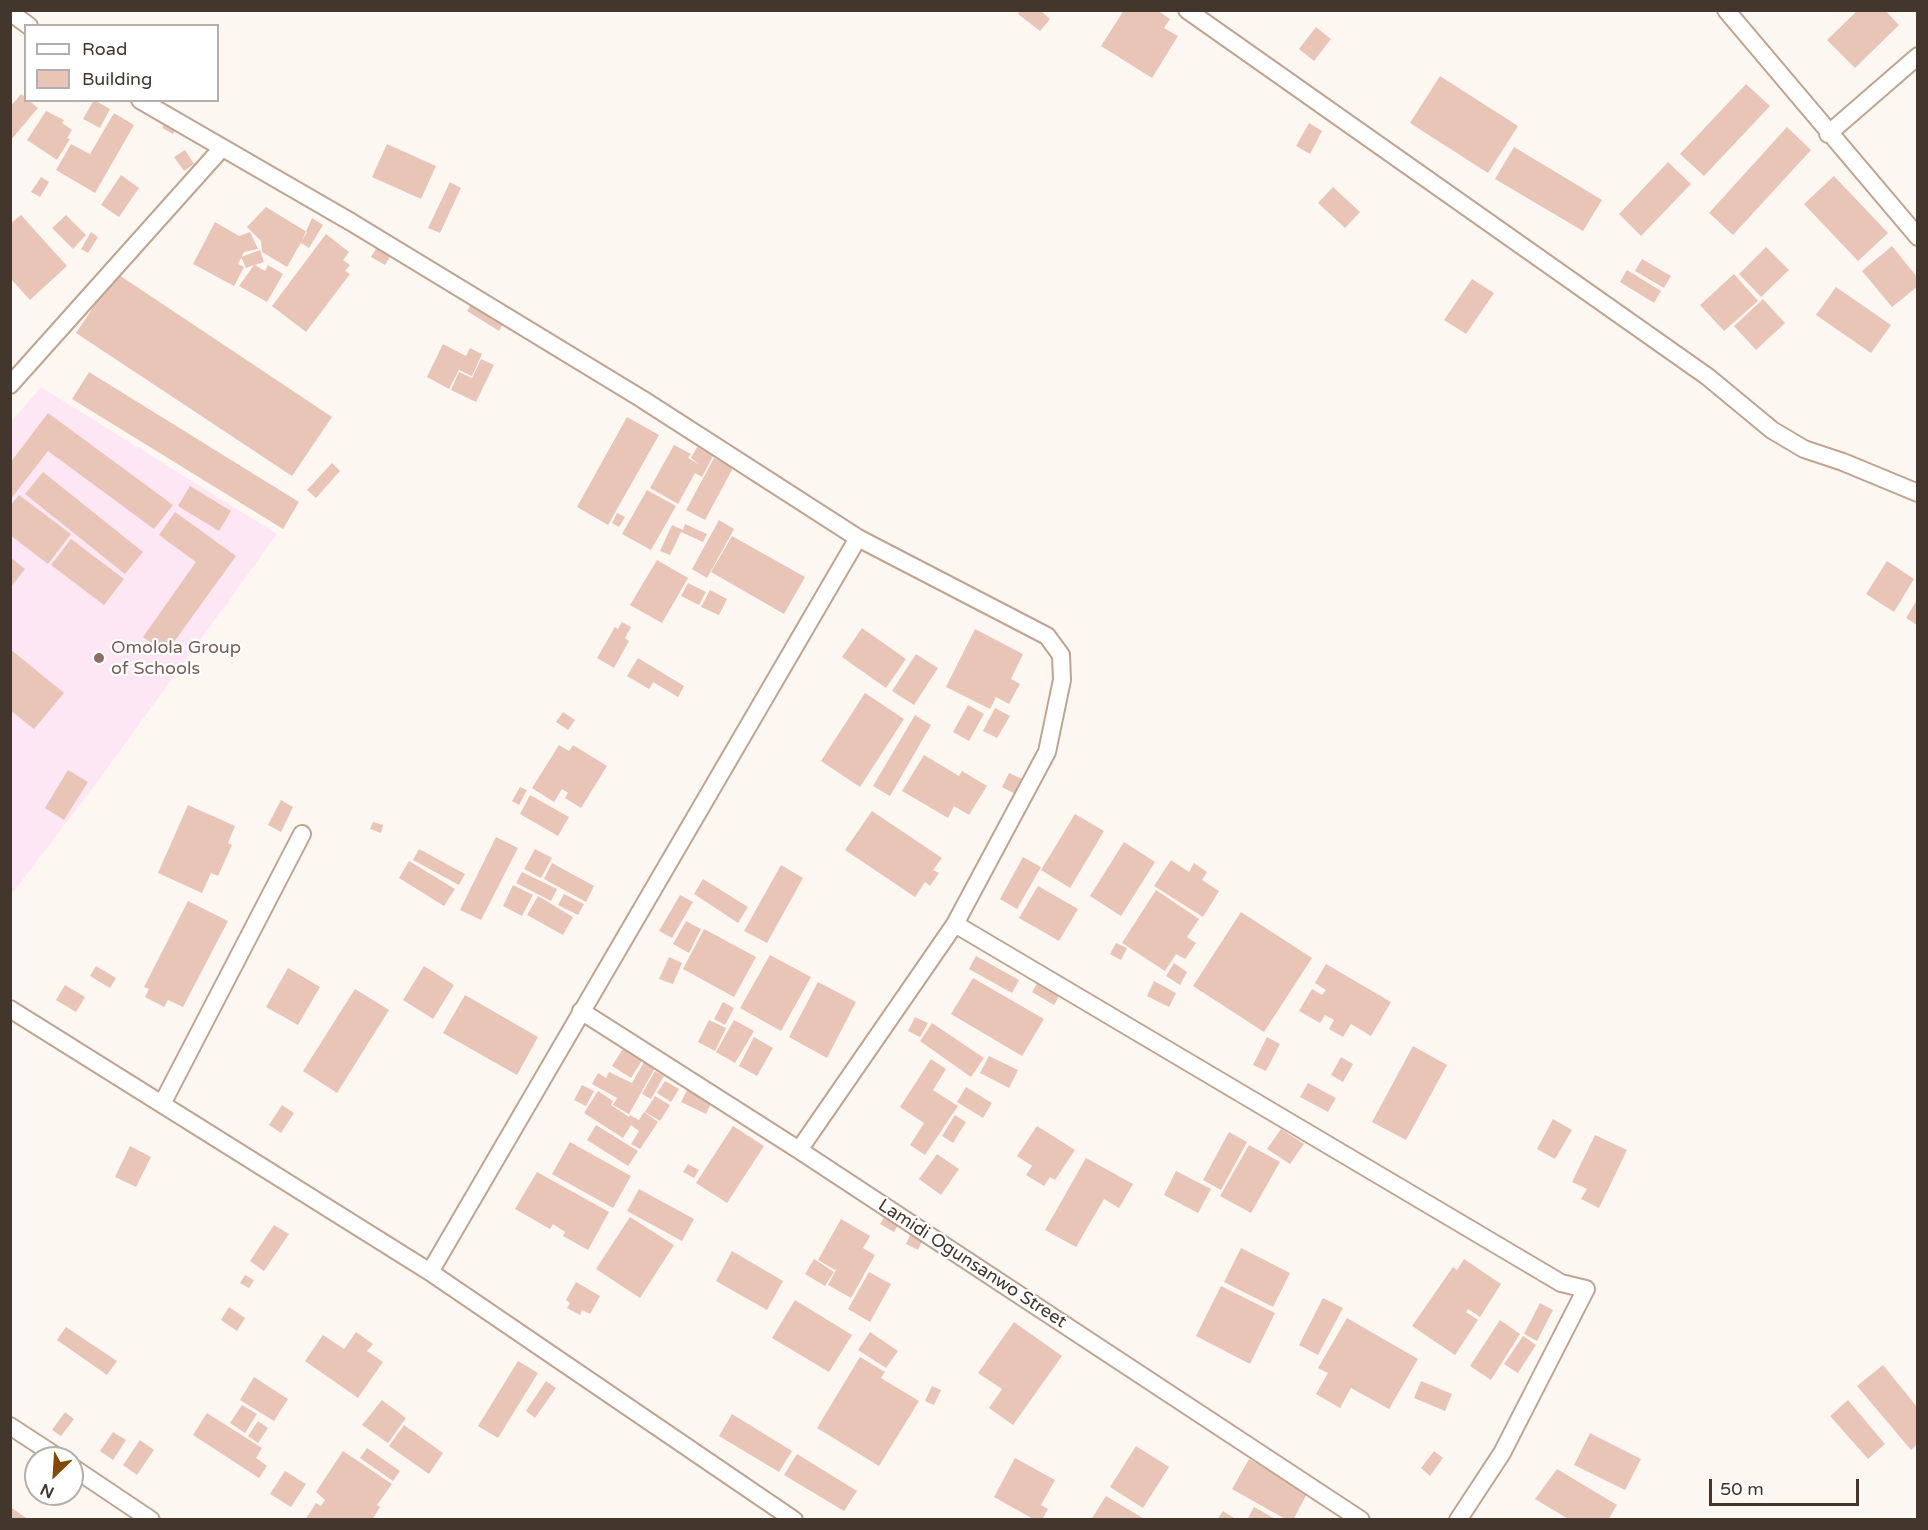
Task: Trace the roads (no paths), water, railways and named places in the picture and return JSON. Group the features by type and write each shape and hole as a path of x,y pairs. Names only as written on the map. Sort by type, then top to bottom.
{"street":[{"path":"1186,10 1698,370 1772,430 1804,449 1917,491"},
{"path":"1726,10 1917,237"},
{"path":"10,12 26,24"},
{"path":"1828,134 1917,56"},
{"path":"143,102 351,222 642,399 858,538 1047,636 1061,655 1062,680 1047,752 956,924 799,1150"},
{"path":"10,385 222,148"},
{"path":"430,1272 858,538"},
{"path":"162,1104 302,834"},
{"path":"956,924 1561,1283 1586,1289 1502,1453 1458,1520"},
{"path":"10,1009 430,1272 794,1520"},
{"name":"Lamidi Ogunsanwo Street","path":"581,1011 799,1150 1361,1520"},
{"path":"10,1426 41,1446"},
{"path":"84,1475 151,1520"}],"place":[{"name":"Omolola Group of Schools","path":"99,658"}]}
